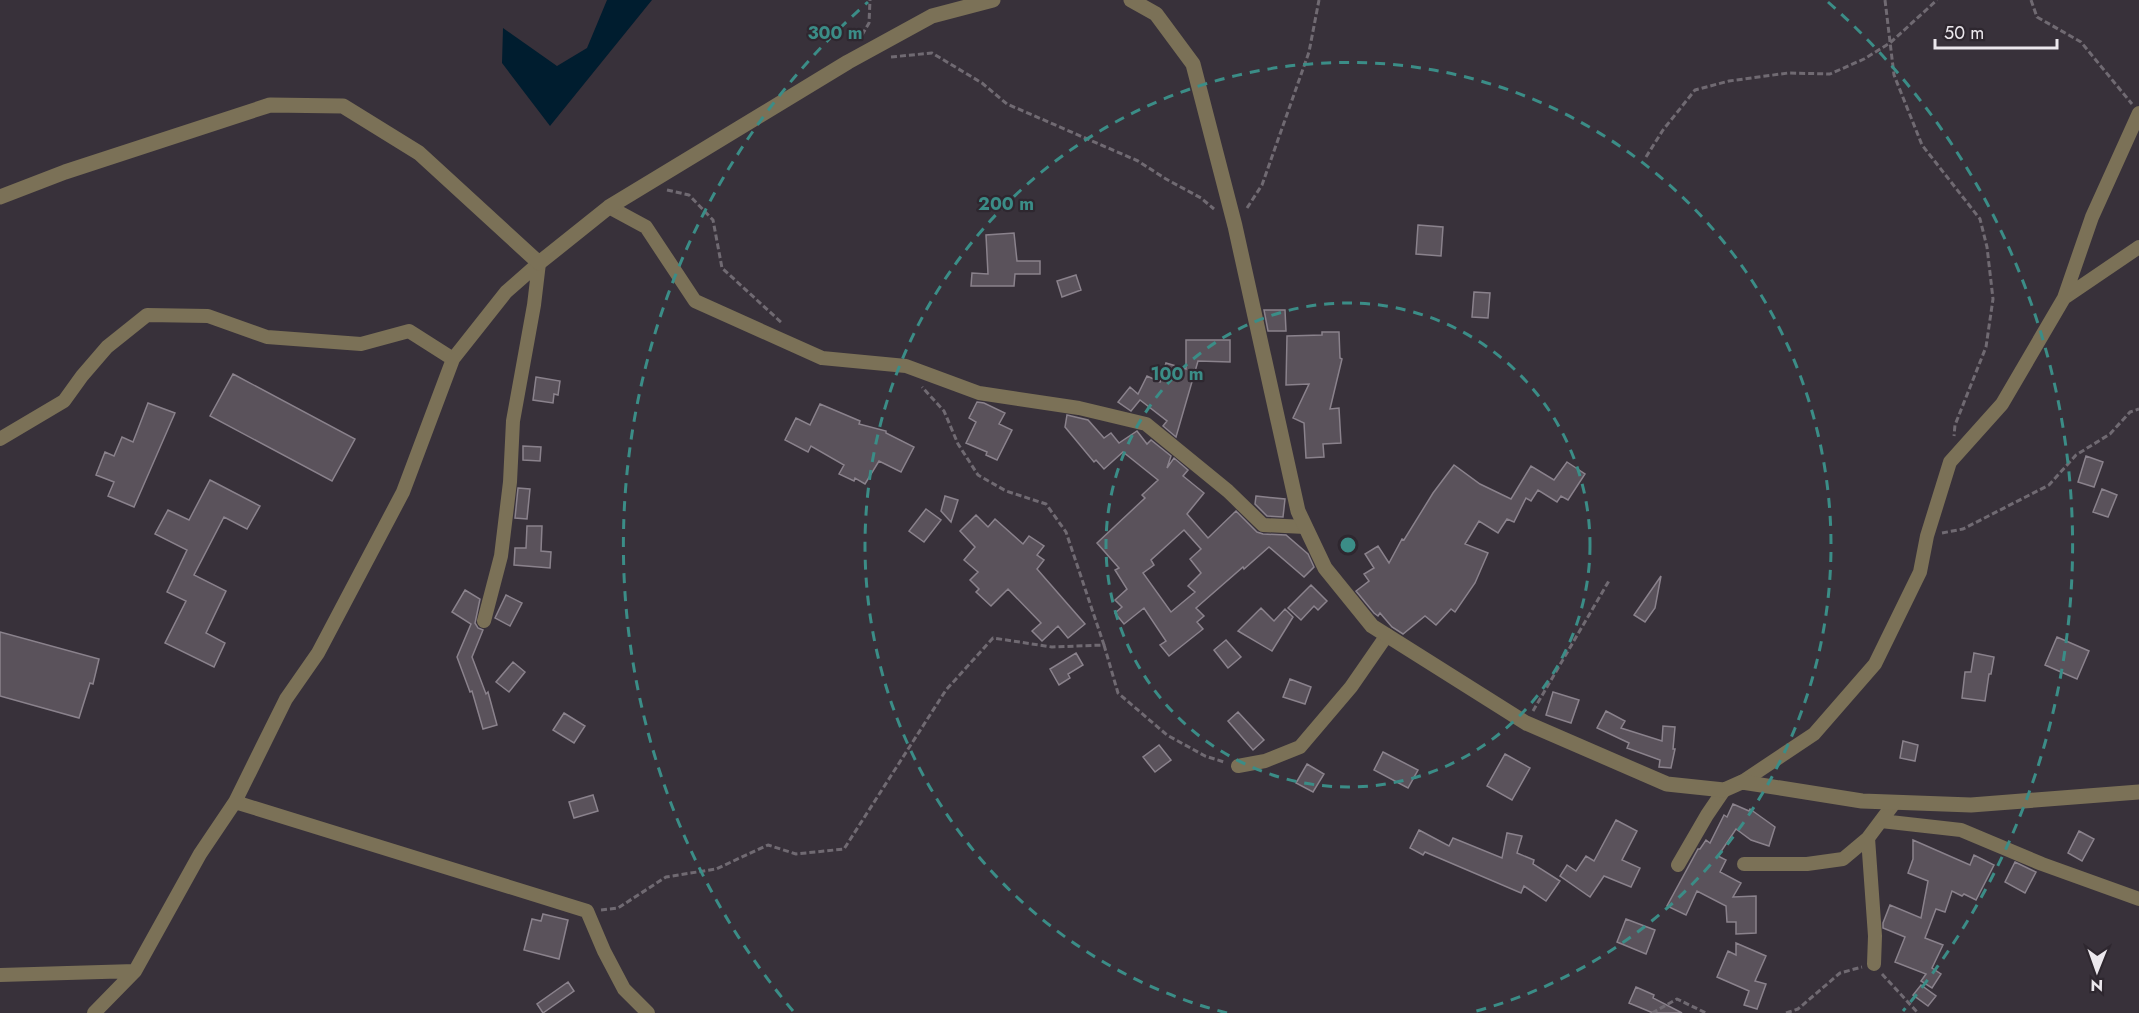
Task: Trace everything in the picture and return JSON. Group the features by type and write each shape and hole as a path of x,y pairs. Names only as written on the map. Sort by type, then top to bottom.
{"street":[{"path":"94,1013 135,971 200,854 235,802 285,699 318,653 403,492 453,359 506,292 609,207 848,62 932,16 993,0"},
{"path":"1131,0 1156,14 1193,64 1235,226 1298,510 1325,568 1372,626 1386,635 1526,723 1666,784 1724,790 1743,782 1814,735 1875,664 1920,572 1927,536 1950,462 2002,404 2064,298 2092,218 2139,113"},
{"path":"0,197 65,172 270,105 343,106 418,153 539,263"},
{"path":"609,207 646,227 695,301 822,358 906,366 980,393 1079,408 1146,424 1228,491 1263,525 1305,527"},
{"path":"2064,298 2139,247"},
{"path":"484,621 501,556 510,482 513,421 534,306 539,263"},
{"path":"0,439 64,401 107,347 147,315 208,316 267,337 362,344 409,331 453,359"},
{"path":"1238,766 1265,761 1300,747 1352,687 1386,635"},
{"path":"1743,782 1862,801 1971,805 2139,792"},
{"path":"1678,865 1724,790"},
{"path":"235,802 587,911 624,989 648,1013"},
{"path":"1744,864 1806,864 1843,859 1868,838 1895,802"},
{"path":"1881,821 1961,830 2042,864 2139,899"},
{"path":"1868,838 1875,936 1874,964"},
{"path":"0,975 135,971"}],"path":[{"path":"869,23 870,0"},
{"path":"890,57 932,52 982,82 1007,104 1138,161 1201,198 1235,226 1262,185 1309,52 1319,0"},
{"path":"1885,0 1894,75 1922,145 1980,219 1991,274 1993,299 1986,347 1955,425 1950,462"},
{"path":"1646,157 1663,130 1695,90 1729,81 1788,73 1830,74 1864,59 1890,43 1937,0"},
{"path":"2031,0 2037,17 2081,42 2139,113"},
{"path":"645,185 688,195 712,220 722,268 790,330"},
{"path":"906,366 925,392 944,411 958,444 978,475 1006,491 1046,504 1066,532 1118,693 1167,735 1205,756 1238,766"},
{"path":"1927,536 1963,529 2049,485 2076,455 2110,434 2130,412 2139,409"},
{"path":"1526,723 1610,579"},
{"path":"587,911 618,908 666,877 716,869 768,844 796,854 844,849 946,690 993,638 1052,647 1104,645"},
{"path":"1786,1013 1798,1008 1839,973 1874,964 1918,1013"},
{"path":"1652,1013 1677,999 1706,1013"}],"water":[{"path":"607,0 652,0 550,126 502,63 503,28 557,66 587,48"}],"building":[{"path":"1418,225 1443,227 1441,256 1416,254"},
{"path":"1014,233 1017,261 1040,261 1040,274 1015,274 1014,286 971,286 972,273 988,274 986,235"},
{"path":"1076,275 1081,290 1062,297 1057,281"},
{"path":"1474,292 1490,293 1488,318 1472,317"},
{"path":"1264,310 1285,310 1286,331 1268,331"},
{"path":"1322,332 1339,332 1340,358 1342,359 1330,409 1339,408 1341,443 1323,444 1324,457 1306,458 1304,423 1293,418 1309,384 1286,385 1287,336 1322,335"},
{"path":"1186,340 1230,340 1230,362 1198,361 1176,437 1163,426 1167,421 1140,400 1131,411 1118,402 1130,387 1138,394 1147,376 1160,382 1166,363 1186,369"},
{"path":"233,374 355,439 332,481 210,416"},
{"path":"536,377 560,381 558,395 554,394 553,403 533,400"},
{"path":"977,402 1005,413 999,424 1012,430 997,460 986,455 987,452 966,443 976,422 969,418"},
{"path":"148,403 175,413 134,507 108,496 114,482 96,475 105,452 114,456 122,437 133,442"},
{"path":"820,404 860,421 859,424 886,431 914,447 901,472 879,461 865,484 855,478 854,481 839,474 844,465 811,446 808,452 785,440 796,418 810,425"},
{"path":"1067,415 1088,420 1104,438 1111,433 1119,443 1137,431 1147,444 1151,440 1171,456 1167,468 1174,458 1188,470 1183,476 1204,493 1187,514 1208,538 1236,511 1257,532 1286,535 1308,554 1314,567 1304,577 1269,547 1196,608 1204,616 1197,622 1203,629 1169,656 1160,645 1166,641 1144,608 1124,624 1115,613 1122,607 1115,600 1127,589 1115,570 1119,568 1097,543 1145,498 1142,495 1158,480 1123,452 1104,469 1096,460 1094,462 1065,427","holes":["1184,530 1201,549 1190,559 1201,573 1188,586 1195,592 1171,612 1143,573 1154,565 1151,560"]},
{"path":"523,446 541,447 540,461 523,460"},
{"path":"2086,456 2103,462 2094,487 2078,482"},
{"path":"1567,462 1585,474 1568,500 1561,496 1557,502 1538,490 1531,501 1526,498 1514,522 1507,519 1498,533 1479,521 1465,544 1488,553 1475,583 1455,612 1451,609 1436,625 1425,616 1403,634 1392,627 1380,613 1378,616 1374,613 1356,591 1369,581 1364,574 1374,568 1365,554 1378,546 1389,563 1402,539 1404,540 1433,493 1454,465 1480,484 1511,499 1531,466 1554,480"},
{"path":"210,480 260,506 247,529 224,517 194,575 226,591 206,633 225,643 214,667 165,643 186,601 167,592 187,550 155,534 168,510 189,520"},
{"path":"518,488 530,489 527,519 515,518"},
{"path":"2102,489 2117,495 2108,517 2093,512"},
{"path":"945,496 958,500 951,522 941,511"},
{"path":"1256,496 1285,499 1283,517 1267,516 1255,504"},
{"path":"926,509 941,520 924,542 909,531"},
{"path":"976,515 988,527 995,519 1023,544 1029,536 1044,546 1037,555 1044,560 1037,569 1085,624 1068,638 1058,626 1042,641 1032,631 1041,623 1008,589 991,606 976,592 979,589 970,580 978,572 964,560 975,547 960,531"},
{"path":"527,526 542,526 541,551 551,552 550,568 514,565 515,548 526,548"},
{"path":"1661,576 1655,608 1645,622 1634,615"},
{"path":"1311,585 1327,601 1318,610 1314,606 1301,620 1288,608"},
{"path":"465,590 480,599 475,623 483,630 472,657 486,694 488,692 497,725 483,729 472,691 470,692 457,657 471,624 452,612"},
{"path":"506,595 522,603 510,626 495,618"},
{"path":"1261,608 1274,621 1285,609 1293,617 1272,651 1238,631"},
{"path":"0,632 99,659 93,684 90,683 79,718 0,696"},
{"path":"2057,637 2089,651 2077,679 2045,665"},
{"path":"1226,640 1241,657 1228,668 1214,650"},
{"path":"1076,653 1083,665 1068,674 1070,678 1059,685 1050,669"},
{"path":"1974,653 1994,657 1985,701 1962,698 1965,672 1971,672"},
{"path":"513,662 525,672 509,692 496,682"},
{"path":"1290,679 1311,687 1305,704 1283,697"},
{"path":"1553,692 1579,700 1571,723 1546,715"},
{"path":"1606,711 1625,721 1621,728 1662,741 1663,726 1675,727 1673,749 1675,749 1671,768 1659,767 1660,760 1627,748 1629,743 1597,728"},
{"path":"1238,712 1264,740 1253,750 1228,721"},
{"path":"564,713 585,726 574,743 553,730"},
{"path":"1903,741 1918,745 1915,761 1900,758"},
{"path":"1159,745 1171,760 1155,772 1143,757"},
{"path":"1383,752 1418,770 1408,788 1374,770"},
{"path":"1505,754 1530,768 1512,800 1487,786"},
{"path":"1307,764 1324,774 1313,792 1296,783"},
{"path":"593,795 598,811 574,818 569,802"},
{"path":"1733,804 1749,811 1750,809 1775,827 1769,846 1751,840 1736,829 1718,856 1726,860 1720,872 1741,883 1733,897 1756,896 1756,933 1736,934 1736,922 1727,922 1726,906 1697,891 1686,915 1667,906 1698,849 1706,840 1710,843 1724,815 1727,817"},
{"path":"1616,820 1637,831 1622,860 1640,868 1631,887 1604,876 1590,897 1560,876 1567,865 1576,871 1586,856 1594,861"},
{"path":"1419,830 1449,846 1453,838 1502,858 1507,833 1522,836 1517,853 1534,860 1533,864 1560,881 1546,901 1524,886 1521,893 1425,852 1423,855 1410,848"},
{"path":"2079,831 2094,839 2082,861 2068,853"},
{"path":"1913,840 1970,865 1974,855 1994,865 1976,900 1952,891 1945,912 1936,909 1925,938 1943,945 1932,968 1941,974 1932,988 1921,981 1926,974 1895,962 1905,937 1883,928 1890,905 1921,918 1928,881 1908,873 1913,859"},
{"path":"2015,862 2036,872 2025,893 2005,882"},
{"path":"543,914 568,920 559,959 524,950 532,919 541,921"},
{"path":"1626,919 1655,930 1646,954 1617,942"},
{"path":"1736,943 1766,956 1755,981 1766,984 1757,1009 1744,1005 1749,991 1717,977 1728,951 1736,955"},
{"path":"568,982 574,991 543,1013 537,1004"},
{"path":"1921,985 1936,996 1928,1006 1913,995"},
{"path":"1636,987 1654,995 1653,998 1682,1013 1653,1013 1629,1003"}]}
